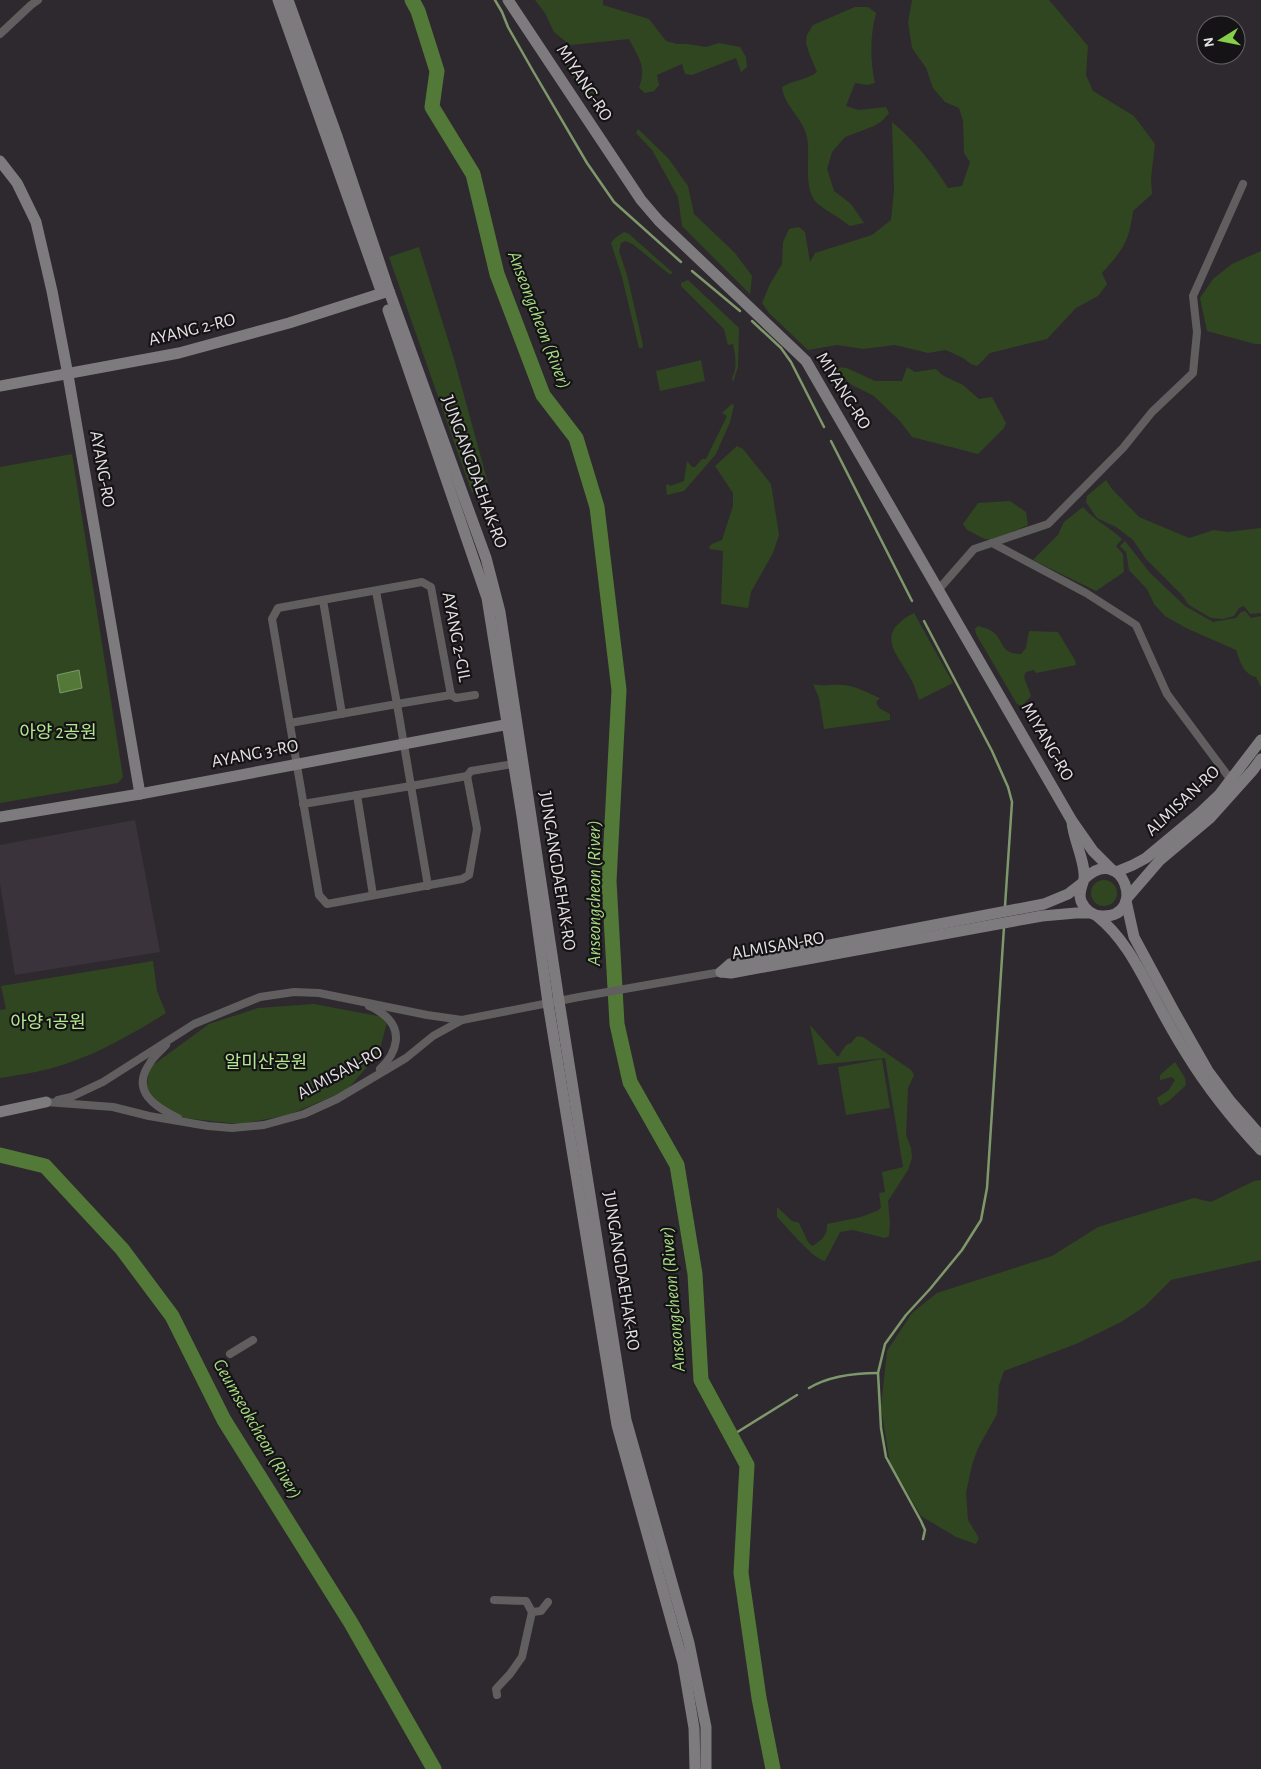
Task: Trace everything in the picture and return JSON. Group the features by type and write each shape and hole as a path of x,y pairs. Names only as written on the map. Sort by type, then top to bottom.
{"street":[{"path":"0,34 38,0"},
{"name":"JUNGANGDAEHAK-RO","path":"278,0 386,293"},
{"name":"JUNGANGDAEHAK-RO","path":"288,0 337,136 386,293 487,598 512,724 617,1425 683,1663 694,1728 696,1769"},
{"name":"MIYANG-RO","path":"509,1 641,200 659,221 806,361 1072,820 1093,852 1114,871"},
{"name":"AYANG-RO","path":"0,161 17,183 36,222 68,375 140,794"},
{"path":"939,588 974,549 1048,524 1123,448 1152,412 1193,373 1197,332 1193,296 1243,184"},
{"name":"AYANG 2-RO","path":"0,386 68,375 179,353 289,323 386,293"},
{"path":"992,543 1086,593 1136,625 1167,694 1231,780"},
{"name":"AYANG 2-GIL","path":"290,724 451,695 432,586 422,582 278,608 272,619 319,895 327,904 428,886 462,879 469,875 477,829 467,776"},
{"path":"376,591 428,886"},
{"path":"323,600 342,714"},
{"path":"451,695 456,698 475,695"},
{"name":"JUNGANGDAEHAK-RO","path":"512,724 513,764 626,1420 689,1643 706,1726 706,1769"},
{"name":"AYANG 3-RO","path":"0,817 140,794 512,724"},
{"name":"ALMISAN-RO","path":"1114,871 1140,862 1200,813 1219,795 1261,740"},
{"name":"ALMISAN-RO","path":"1127,899 1160,860 1210,818 1253,770 1261,758"},
{"path":"303,804 467,776 471,771 513,764"},
{"path":"356,796 373,895"},
{"name":"MIYANG-RO","path":"1072,820 1073,831 1080,850 1082,882"},
{"path":"1261,1136 1231,1102 1208,1070 1134,937 1127,899 1127,887 1123,878 1114,871 1101,868 1091,872 1082,882 1080,892 1085,908 1106,923 1133,958 1166,1018 1210,1091 1261,1150"},
{"name":"ALMISAN-RO","path":"721,972 730,964 1044,904 1068,894 1082,882"},
{"path":"1094,915 1109,916 1120,911 1127,899"},
{"name":"ALMISAN-RO","path":"46,1102 113,1107 188,1123 232,1128 264,1125 304,1114 337,1100 406,1058 433,1036 462,1020 580,997 721,972 732,973 1042,916 1076,913 1094,915"},
{"name":"ALMISAN-RO","path":"0,1112 71,1097 103,1082 194,1024 260,996 294,992 335,996 427,1015 462,1020"},
{"path":"335,996 374,1007 388,1018 396,1030 395,1045 390,1059 354,1088"},
{"path":"172,1038 150,1063 143,1080 144,1091 150,1100 158,1106 188,1123"},
{"path":"230,1354 253,1340"},
{"path":"494,1600 526,1601 532,1612 522,1657 496,1689 497,1694"},
{"path":"532,1612 542,1611 548,1602"}],"shaded area":[{"path":"79,670 82,688 60,693 57,675"},
{"path":"135,820 160,952 15,975 0,884 0,845"}],"green space":[{"path":"535,0 603,0 603,5 649,19 666,41 706,47 719,43 740,47 746,57 747,67 741,72 736,58 692,75 685,74 682,64 657,75 659,85 654,91 645,93 639,88 642,74 641,63 629,39 570,45 554,32 545,13"},
{"path":"912,0 1049,0 1088,46 1086,75 1093,91 1134,116 1155,144 1151,178 1152,194 1133,211 1124,245 1102,273 1107,284 1098,296 1076,308 1047,339 990,353 977,366 946,350 928,353 895,345 863,349 837,345 808,350 769,313 762,303 770,284 782,264 783,242 789,229 799,227 805,232 810,262 815,253 872,235 891,220 894,190 892,122 923,153 948,188 962,186 970,162 964,153 963,121 959,108 945,102 933,88 926,68 912,48 908,22"},
{"path":"855,7 868,7 876,13 871,48 875,83 867,85 855,83 846,106 859,110 886,107 889,113 874,126 845,137 832,152 827,169 834,191 851,204 864,223 850,226 818,204 813,198 808,172 807,137 802,124 783,94 782,87 817,72 806,43 807,35 813,25"},
{"path":"567,63 576,70 594,91 594,98 587,99 566,65"},
{"path":"638,129 668,158 688,186 694,214 735,253 752,276 750,294 682,226 678,197 652,150 636,133"},
{"path":"624,232 629,234 672,272 672,274 669,274 634,245 626,241 621,243 619,251 627,275 643,345 642,348 639,348 622,277 611,243"},
{"path":"419,247 454,359 488,483 472,493 389,257"},
{"path":"1261,251 1261,344 1207,331 1200,298 1213,279 1232,264"},
{"path":"688,280 739,328 738,367 733,382 735,361 733,344 728,345 724,329 681,286 681,283"},
{"path":"701,360 705,381 660,391 656,371"},
{"path":"836,367 847,368 875,381 902,381 907,367 915,372 936,369 942,375 963,385 979,399 992,397 1006,423 1004,428 978,454 912,437 900,421 874,396 852,385 833,369"},
{"path":"732,404 734,405 730,422 716,454 684,491 667,495 666,485 669,484 670,486 684,481 687,461 692,467 695,467 702,459 706,459 727,416 722,413"},
{"path":"737,446 743,449 771,484 779,535 773,553 751,592 748,608 721,604 723,551 710,549 709,547 722,540 733,506 733,493 715,466"},
{"name":"아양 2공원","path":"72,454 123,777 118,783 0,803 0,467"},
{"path":"1106,480 1112,489 1139,517 1189,538 1214,530 1227,532 1261,528 1261,613 1250,614 1244,606 1239,608 1234,616 1223,619 1211,618 1189,605 1182,595 1146,559 1133,540 1116,527 1097,518 1086,502 1087,496"},
{"path":"1010,501 1026,512 1028,525 994,538 985,539 967,530 963,524 978,503"},
{"path":"1083,507 1122,539 1116,546 1123,554 1124,572 1096,591 1033,560 1058,535 1064,522"},
{"path":"1125,541 1150,573 1185,606 1213,622 1236,618 1241,612 1245,611 1251,618 1261,616 1261,687 1256,677 1245,670 1236,650 1186,628 1165,616 1154,604 1147,589 1129,570 1126,552 1120,546"},
{"path":"914,613 953,683 919,700 912,681 892,645 891,637 894,629 901,621"},
{"path":"978,626 995,633 1005,649 1021,654 1026,648 1029,631 1058,632 1075,660 1076,665 1036,673 1034,670 1026,672 1024,677 1031,696 1022,706 1017,704 976,634 975,629"},
{"path":"813,684 851,686 880,698 876,702 879,708 890,714 890,720 824,729 819,698"},
{"path":"1104,880 1113,884 1117,893 1113,902 1104,906 1095,902 1091,893 1095,884"},
{"name":"아양 1공원","path":"153,961 157,991 166,1013 124,1038 80,1059 49,1069 0,1078 0,1010 6,1009 1,986"},
{"name":"알미산공원","path":"314,1004 388,1018 379,1053 346,1091 288,1115 240,1124 164,1116 146,1093 149,1068 209,1024 258,1008"},
{"path":"810,1025 838,1057 846,1045 851,1043 857,1036 863,1037 911,1070 914,1075 908,1088 906,1135 911,1148 912,1158 908,1170 888,1201 889,1236 885,1238 853,1230 840,1232 825,1261 807,1249 777,1217 777,1207 792,1221 799,1223 808,1242 812,1246 824,1237 827,1224 861,1217 879,1210 881,1207 879,1193 885,1192 882,1172 903,1167 885,1058 818,1065"},
{"path":"882,1059 890,1108 846,1115 838,1067"},
{"path":"1175,1062 1185,1078 1186,1085 1170,1100 1160,1106 1157,1098 1169,1090 1175,1080 1172,1077 1160,1080 1160,1075"},
{"path":"1261,1180 1261,1260 1171,1280 1144,1307 1121,1322 1076,1344 1004,1371 999,1385 997,1414 978,1448 966,1493 968,1520 979,1538 976,1544 956,1537 921,1516 890,1463 881,1407 887,1351 912,1313 937,1293 1052,1256 1098,1227 1194,1198 1211,1202 1254,1181"}],"waterway":[{"name":"Anseongcheon (River)","path":"412,0 418,11 437,71 432,107 473,174 497,274 543,395 576,438 597,507 619,690 609,881 617,1024 630,1082 677,1165 695,1274 701,1380 747,1465 741,1573 759,1698 773,1769"},
{"path":"495,0 508,27 587,163 614,202 681,262"},
{"path":"692,271 740,311"},
{"path":"752,321 781,348 791,362 824,427"},
{"path":"831,441 912,601"},
{"path":"924,621 992,751 1008,787 1012,802 1005,906"},
{"path":"923,1539 925,1530 921,1521 886,1457 881,1428 878,1373 885,1344 906,1315 962,1250 981,1220 987,1188 1004,927"},
{"name":"Geumseokcheon (River)","path":"0,1155 45,1166 122,1249 172,1316 224,1420 351,1623 434,1769"},
{"path":"809,1388 842,1376 878,1373"},
{"path":"731,1436 797,1395"}]}
